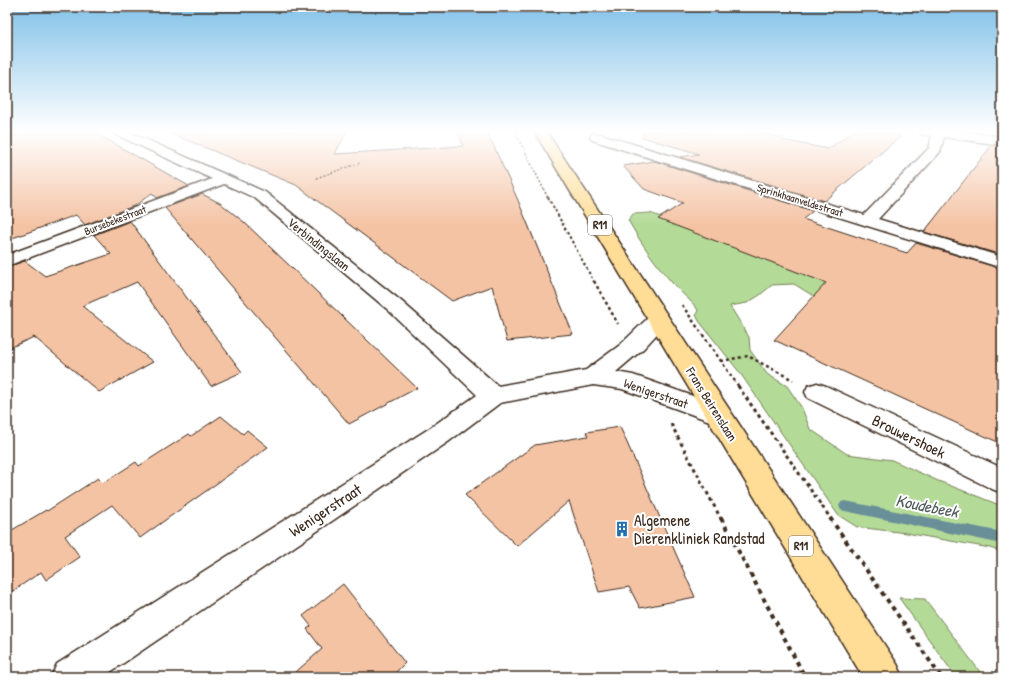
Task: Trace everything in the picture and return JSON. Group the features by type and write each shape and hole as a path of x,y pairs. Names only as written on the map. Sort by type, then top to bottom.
{"main road":[{"name":"Frans Beirenslaan","path":"560,163 884,677"}],"street":[{"name":"Verbindingslaan","path":"188,163 260,195 394,306 494,396"},
{"name":"Sprinkhaanveldestraat","path":"682,163 1002,263"},
{"path":"867,221 922,163"},
{"name":"Bursebekestraat","path":"7,261 224,179"},
{"name":"Wenigerstraat","path":"593,377 611,365 643,338 659,319"},
{"name":"Wenigerstraat","path":"70,677 439,434 494,396 593,377 626,381 718,415"},
{"name":"Brouwershoek","path":"817,392 1002,481"}],"path":[{"path":"316,178 360,163"},
{"path":"679,301 941,677"},
{"path":"721,361 748,356 817,392"}],"green space":[{"path":"650,213 867,292 820,300 794,284 772,285 747,303 730,306 749,337 750,350 767,374 787,386 802,408 810,429 847,454 892,460 936,480 1002,506 1002,552 990,548 906,533 857,527 838,515 740,373 699,321 696,315 698,310 661,270 643,245 628,220 633,214"},
{"path":"899,598 925,599 984,677 956,677"}],"building":[{"path":"7,163 148,163 189,186 157,198 152,193 136,205 85,225 76,215 7,240"},
{"path":"242,163 501,163 573,334 507,341 492,286 452,301 296,185"},
{"path":"642,163 660,163 813,211 803,219 907,253 916,243 1002,269 1002,444 774,340 826,283 658,219 683,203 644,189 623,166"},
{"path":"699,163 869,163 824,201"},
{"path":"978,163 1002,163 1002,255 924,232"},
{"path":"202,194 220,203 244,222 417,388 349,424 165,208"},
{"path":"130,221 242,372 211,386 137,282 82,306 153,362 99,392 34,337 7,349 7,267 25,261 45,276 111,254 94,235"},
{"path":"221,416 243,434 247,430 268,447 140,538 112,505 65,536 80,557 46,580 41,572 7,595 7,533 46,510 47,511 98,478 103,483 136,462 139,466 189,434 191,436"},
{"name":"Algemene Dierenkliniek Randstad","path":"620,427 695,597 640,608 629,587 599,592 569,501 517,546 465,495 535,445 588,436 586,432"},
{"path":"343,584 405,663 391,677 290,677 322,649 307,629 311,626 303,616"}],"waterway":[{"name":"Koudebeek","path":"845,506 1002,538"}],"place":[{"name":"Algemene Dierenkliniek Randstad","path":"622,529"}]}
